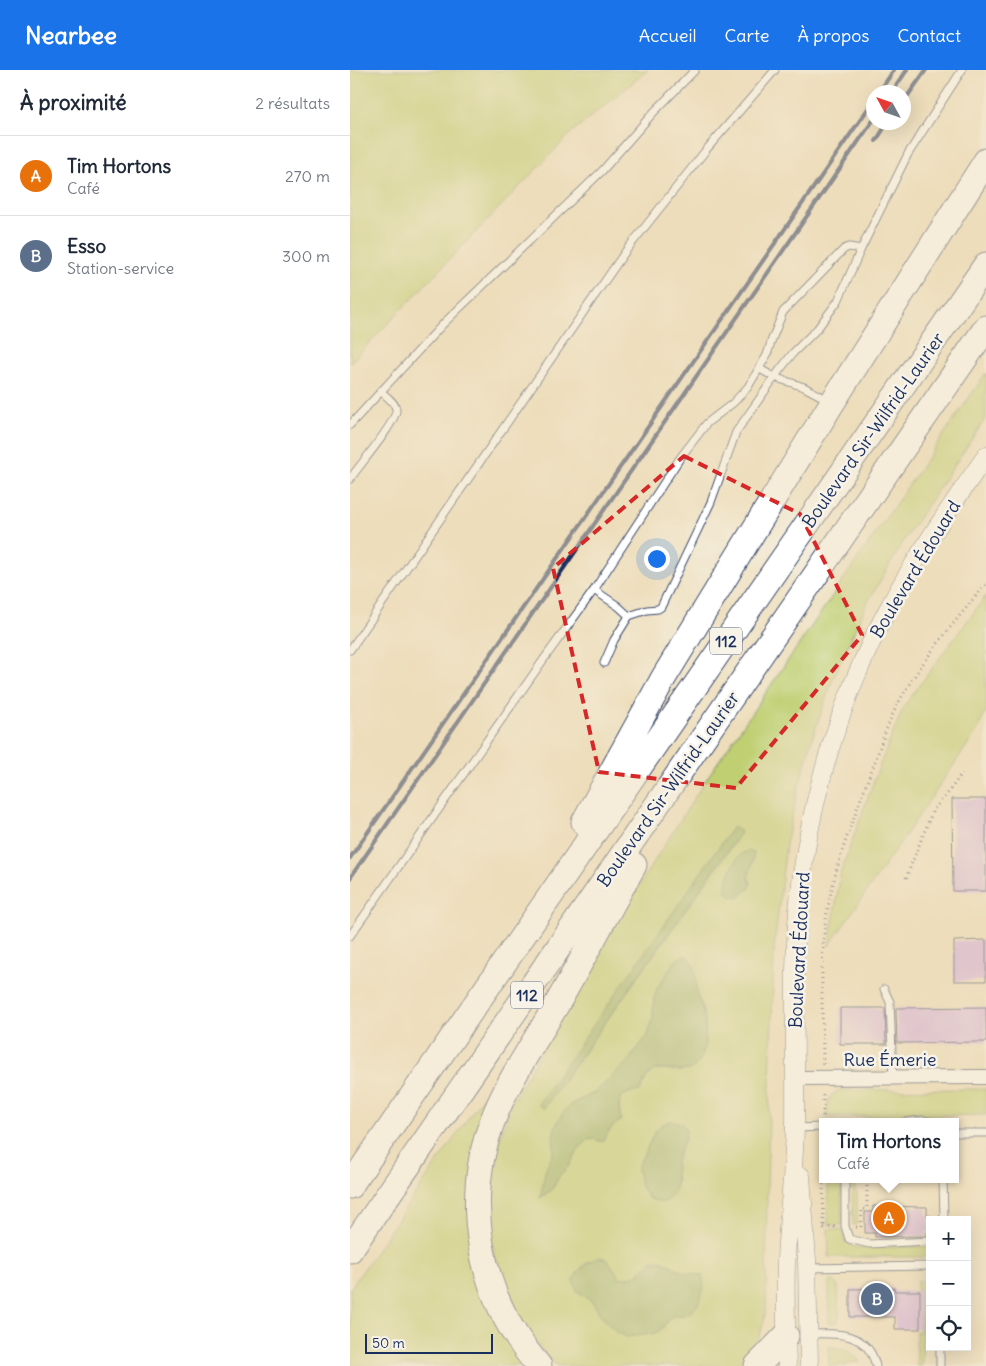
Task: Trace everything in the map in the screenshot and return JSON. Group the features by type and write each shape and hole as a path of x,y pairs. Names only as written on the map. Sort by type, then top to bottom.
{"highway":[{"path":"516,946 664,677 832,403 986,160"},
{"name":"Boulevard Sir-Wilfrid-Laurier","path":"350,1186 986,265"},
{"name":"Boulevard Sir-Wilfrid-Laurier","path":"350,1250 986,328"},
{"path":"539,1366 506,1321 486,1271 479,1241 477,1209 479,1176 485,1146 495,1114 510,1084 560,998 702,740"},
{"path":"757,1366 798,1335"}],"street":[{"name":"Boulevard Édouard","path":"809,1366 798,1335 786,1260 795,1128 794,980 798,909 811,824 833,741 860,667 888,608 924,548 986,456"},
{"name":"Rue Émerie","path":"795,1078 986,1077"},
{"name":"Boulevard Édouard","path":"787,1366 798,1335 808,1268 802,1186 795,1128"}],"lane":[{"path":"350,425 444,323 602,171 652,113 695,70"},
{"path":"350,650 625,252 706,150 775,70"},
{"path":"604,663 614,640 629,616 647,610 658,610 661,607 711,502 736,432 774,377 793,353 817,329 838,301 861,249 908,154 962,70"},
{"path":"350,936 532,675 594,590 680,458 707,422 742,394 760,369 767,356 777,326 787,308 844,249 849,247 861,249"},
{"path":"760,369 774,377 804,387 832,403"},
{"path":"350,479 388,428 395,415 396,409 394,405 380,391"},
{"path":"594,590 629,616"},
{"path":"884,989 890,1002 893,1078"},
{"path":"795,1128 819,1127"},
{"path":"959,1133 986,1133"},
{"path":"845,1183 845,1226 849,1239 869,1244 926,1241"},
{"path":"943,1183 944,1216"},
{"path":"808,1268 926,1266"},
{"path":"798,1335 836,1333 852,1337 860,1341 871,1352 876,1366"},
{"path":"940,1351 940,1366"}],"path":[{"name":"Boulevard Édouard","path":"823,1061 823,944 833,879 840,852 888,725 899,701 957,618 986,584"},
{"path":"906,878 933,810 962,773"},
{"path":"823,1102 823,1118"},
{"path":"823,1183 824,1237"},
{"path":"853,1226 862,1227 862,1209 867,1209 867,1183"}],"highlighted area":[{"path":"684,456 800,514 862,635 736,788 599,772 553,568"}],"green space":[{"path":"350,70 648,70 572,132 350,363"},
{"path":"986,373 986,418 906,537 866,605 832,681 811,742 797,793 786,844 774,949 767,1185 766,1306 756,1345 745,1366 557,1366 527,1333 502,1284 488,1228 491,1167 511,1104 608,934 707,778","holes":["733,827 741,833 544,1108 538,1105","737,861 752,865 748,877 751,883 734,867","670,968 693,990 699,999 704,1015 705,1037 701,1057 697,1064 690,1069 682,1071 656,1070 645,1080 640,1091 623,1096 619,1103 621,1120 611,1128 602,1141 588,1140 559,1176 553,1188 541,1198 546,1168 571,1104 596,1092 628,1061 648,1035 653,1016 654,998","656,1130 686,1138 676,1163 677,1182 637,1168","599,1257 607,1259 620,1278 635,1276 654,1260 663,1261 685,1273 702,1275 703,1291 699,1302 691,1311 684,1315 670,1317 661,1330 653,1334 605,1321 591,1300 577,1291 577,1273 586,1263"]},
{"path":"986,596 986,711 977,731 829,946 841,871 879,767 904,706"},
{"path":"733,827 741,832 544,1108 538,1104"},
{"path":"748,851 754,853 748,877 751,883 750,888 739,897 732,896 726,892 728,878 738,857"},
{"path":"683,956 689,957 694,966 698,998 702,1008 705,1041 701,1058 690,1069 683,1071 657,1069 645,1079 640,1091 623,1096 619,1103 621,1120 611,1128 602,1142 594,1139 588,1140 559,1176 553,1188 540,1198 546,1168 554,1151 553,1136 555,1127 562,1114 571,1104 596,1092 628,1061 648,1035 657,988 675,961"},
{"path":"986,1089 986,1115 827,1117 830,1098 840,1090"},
{"path":"484,1095 493,1101 471,1188 529,1366 350,1366 350,1289"},
{"path":"670,1121 679,1122 684,1125 686,1130 676,1159 675,1189 669,1199 662,1203 648,1198 640,1185 637,1168 656,1130 662,1124"},
{"path":"828,1183 841,1183 842,1225 828,1225"},
{"path":"852,1183 855,1183 855,1191 857,1193 857,1224 853,1225"},
{"path":"828,1229 842,1229 845,1240 852,1246 860,1248 926,1246 926,1257 829,1257"},
{"path":"599,1257 607,1259 620,1278 635,1276 654,1260 663,1261 685,1273 702,1275 703,1292 699,1303 691,1311 683,1315 670,1317 661,1330 653,1334 626,1337 615,1331 605,1321 591,1300 577,1291 573,1281 584,1266"},
{"path":"829,1281 834,1281 838,1286 839,1318 835,1323 829,1323"},
{"path":"917,1281 923,1281 922,1366 917,1366 916,1332 920,1332 920,1291 916,1290"},
{"path":"829,1347 847,1351 860,1362 847,1363 847,1366 829,1366"}],"building":[{"path":"952,799 986,799 986,891 953,891"},
{"path":"986,940 986,981 954,981 954,941"},
{"path":"986,1007 986,1042 897,1043 896,1008"},
{"path":"840,1008 885,1008 886,1044 840,1044"},
{"path":"873,1206 927,1207 926,1236 875,1237 875,1233 865,1233 865,1212 873,1212"},
{"path":"894,1288 895,1291 920,1291 920,1329 895,1329 895,1317 850,1317 850,1289"}],"railway":[{"path":"884,85 894,70"},
{"path":"897,85 907,70"},
{"path":"911,91 926,70"},
{"path":"350,858 866,112"},
{"path":"350,878 866,130"},
{"path":"876,141 883,130"}],"place":[{"name":"Tim Hortons","path":"889,1218"},
{"name":"Esso","path":"877,1299"}]}
